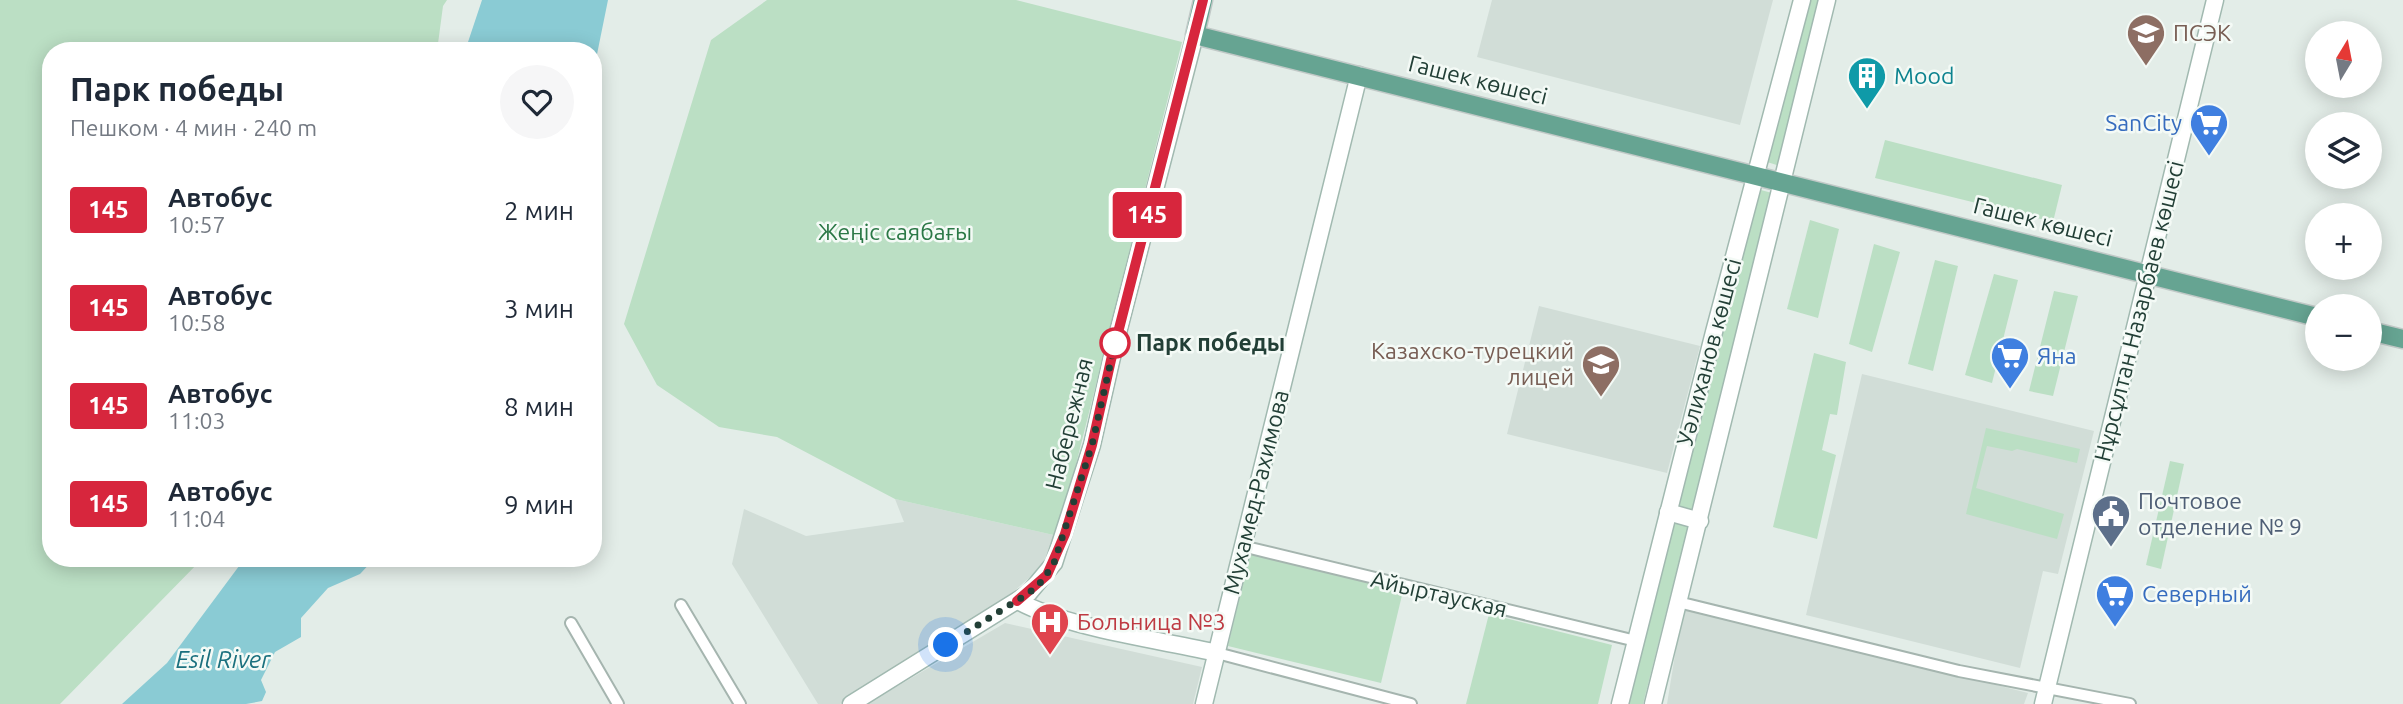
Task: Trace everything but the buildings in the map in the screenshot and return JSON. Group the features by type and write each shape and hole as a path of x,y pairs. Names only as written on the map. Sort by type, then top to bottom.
{"main road":[{"name":"Набережная","path":"851,704 1017,601 1047,575 1065,534 1092,445 1118,331 1203,0"},
{"name":"Уәлиханов көшесі","path":"1620,704 1753,174 1802,0"},
{"name":"Уәлиханов көшесі","path":"1653,704 1827,0"},
{"name":"Нұрсұлтан Назарбаев көшесі","path":"2045,696 2150,275 2215,0"},
{"name":"Гашек көшесі","path":"1195,35 2305,314"},
{"name":"Мухамед-Рахимова","path":"1204,704 1359,75"},
{"path":"2382,334 2403,339"},
{"path":"1668,512 1700,521"},
{"path":"1047,575 1043,595 1047,606 1056,615"},
{"path":"1017,601 1034,610 1217,653"}],"street":[{"name":"Айыртауская","path":"1242,546 1636,641"},
{"path":"1678,602 1959,671 2045,696 2130,704"},
{"path":"681,605 740,704"},
{"path":"570,622 618,704"},
{"path":"1217,653 1411,704"}],"shaded area":[{"path":"1492,0 1773,0 1740,125 1477,57"},
{"name":"Казахско-турецкий лицей","path":"1539,306 1700,346 1667,473 1507,434"},
{"path":"1862,374 2094,431 2058,574 2043,571 2020,668 1806,615"},
{"path":"895,499 1058,536 1039,569 994,609 840,704 818,704 732,564 744,509 806,536 904,522"},
{"path":"1683,606 2028,693 2024,704 1667,704"},
{"name":"Больница №3","path":"1005,623 1202,667 1193,704 867,704"}],"green space":[{"path":"0,0 447,0 443,6 438,42 42,42 42,567 194,567 60,704 0,704"},
{"name":"Жеңіс саябағы","path":"767,0 1016,0 1182,42 1058,536 895,499 777,437 719,427 657,385 624,324 711,40"},
{"path":"1808,0 1822,0 1780,166 1767,162"},
{"path":"1885,140 2062,185 2053,222 1875,178"},
{"path":"1757,189 1772,193 1643,704 1627,704"},
{"path":"1810,220 1839,229 1818,318 1787,309"},
{"path":"1874,244 1900,252 1872,352 1849,344"},
{"path":"1935,260 1958,266 1933,371 1908,364"},
{"path":"1994,274 2018,280 1992,383 1965,375"},
{"path":"2054,291 2078,296 2053,396 2029,391"},
{"path":"1814,353 1846,362 1837,415 1830,414 1822,450 1836,455 1817,539 1773,527"},
{"path":"1986,428 2080,449 2077,463 2017,449 2012,451 1987,446 1976,488 2064,514 2057,539 1966,514"},
{"path":"2170,461 2184,464 2161,569 2146,565"},
{"path":"1250,554 1403,591 1381,683 1228,646"},
{"path":"1489,614 1612,645 1598,704 1466,704"}],"water":[{"path":"482,0 608,0 599,42 468,42"},
{"name":"Esil River","path":"238,567 367,567 360,574 328,588 301,618 301,637 275,652 261,680 266,692 262,701 246,704 122,704 167,663"}],"bus line":[{"name":"145","path":"1017,601 1033,590 1047,575 1065,534 1092,445 1111,360 1203,0"}],"place":[{"name":"ПСЭК","path":"2146,67"},
{"name":"Mood","path":"1867,110"},
{"name":"SanCity","path":"2209,157"},
{"name":"Парк победы","path":"1115,343"},
{"name":"Яна","path":"2010,390"},
{"name":"Казахско-турецкий лицей","path":"1601,398"},
{"name":"Почтовое отделение № 9","path":"2111,548"},
{"name":"Северный","path":"2115,628"},
{"name":"Больница №3","path":"1050,656"}],"route":[{"path":"946,645 1029,593 1042,581 1054,563 1092,445 1115,343"}]}
